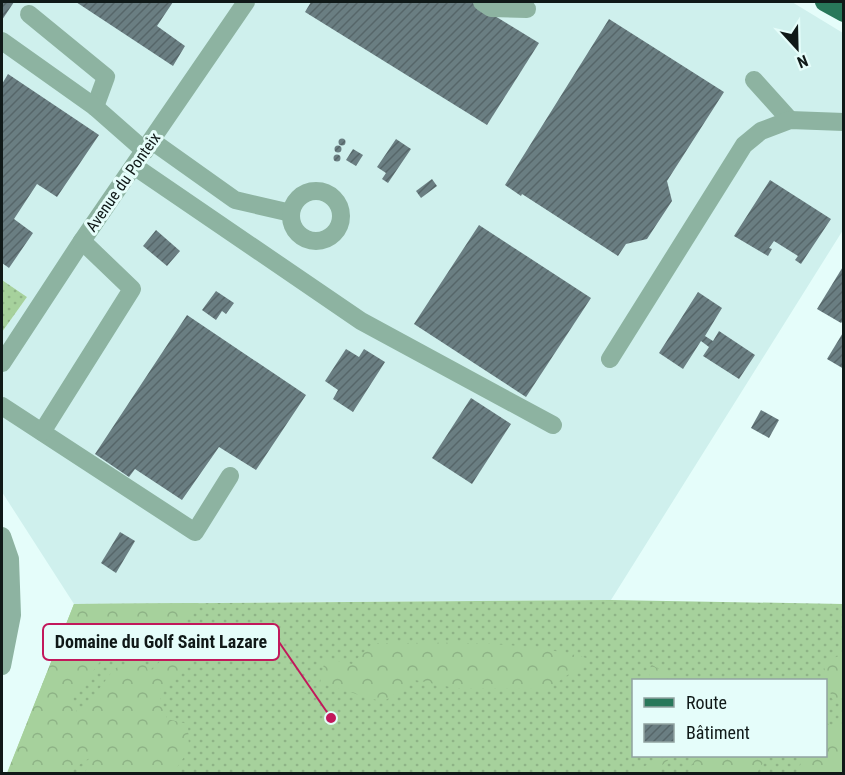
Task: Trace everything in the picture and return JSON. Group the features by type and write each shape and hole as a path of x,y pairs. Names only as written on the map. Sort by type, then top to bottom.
{"main road":[{"path":"824,2 843,13"}],"street":[{"name":"Avenue du Ponteix","path":"2,363 82,241 246,2"},
{"path":"482,2 491,8 527,9"},
{"path":"29,14 106,77 95,107"},
{"path":"2,41 149,146 235,200 291,213"},
{"path":"754,80 790,120"},
{"path":"610,359 744,146 761,131 790,120 843,122"},
{"path":"134,166 361,321 553,425"},
{"path":"42,432 132,289 82,241"},
{"path":"2,406 195,532 230,476"},
{"path":"2,536 10,559 12,615 2,666"}],"shaded area":[{"path":"2,2 792,2 843,33 843,230 611,600 74,604 2,492 2,332 27,297 2,280"}],"green space":[{"path":"2,280 27,297 2,332"},
{"path":"611,600 843,604 843,773 7,774 74,604"},
{"path":"199,603 163,643 105,655 73,698 78,717 114,669 143,658 149,673 180,640 195,655 159,694 167,719 188,724 189,750 173,773 85,773 91,757 67,773 7,773 74,604"},
{"path":"373,643 509,645 590,659 548,689 455,688 415,680 383,702 320,683 325,659 352,664"},
{"path":"843,654 843,697 832,699 823,663"},
{"path":"651,664 674,679 649,679"},
{"path":"827,723 843,729 843,773 796,773 804,757 827,757"},
{"path":"665,757 672,757 653,773 634,771"},
{"path":"696,757 766,757 757,773 688,773"}],"building":[{"path":"2,2 14,2 2,20"},
{"path":"76,2 173,2 157,26 185,46 173,66"},
{"path":"311,2 472,2 539,43 487,125 305,12"},
{"path":"609,19 724,92 667,181 672,201 647,239 626,244 618,256 505,185"},
{"path":"8,74 99,135 57,197 37,184 14,219 33,233 9,268 2,263 2,84"},
{"path":"342,139 345,142 342,145 339,142"},
{"path":"396,139 411,149 388,183 382,179 386,173 377,167"},
{"path":"338,146 341,149 338,152 335,149"},
{"path":"353,149 363,155 356,166 346,160"},
{"path":"337,155 340,158 337,161 334,158"},
{"path":"432,179 437,186 421,198 416,191"},
{"path":"770,180 831,219 801,264 795,260 798,256 774,241 769,248 772,249 768,256 734,236"},
{"path":"479,225 591,298 526,397 414,324"},
{"path":"156,230 180,251 167,266 143,246"},
{"path":"844,265 844,320 841,323 817,309"},
{"path":"216,291 234,303 226,314 222,311 216,320 202,310"},
{"path":"698,292 722,308 705,336 713,341 719,331 755,355 739,379 703,356 709,347 701,341 683,369 659,353"},
{"path":"187,315 306,395 256,470 219,447 182,500 135,469 129,477 95,454"},
{"path":"844,331 844,369 827,359"},
{"path":"346,349 359,357 364,349 385,362 353,412 333,399 338,390 325,381"},
{"path":"471,398 511,424 472,484 432,458"},
{"path":"761,410 779,420 769,438 751,428"},
{"path":"120,532 135,541 116,573 101,563"}],"place":[{"name":"Domaine du Golf Saint Lazare","path":"331,718"}]}
